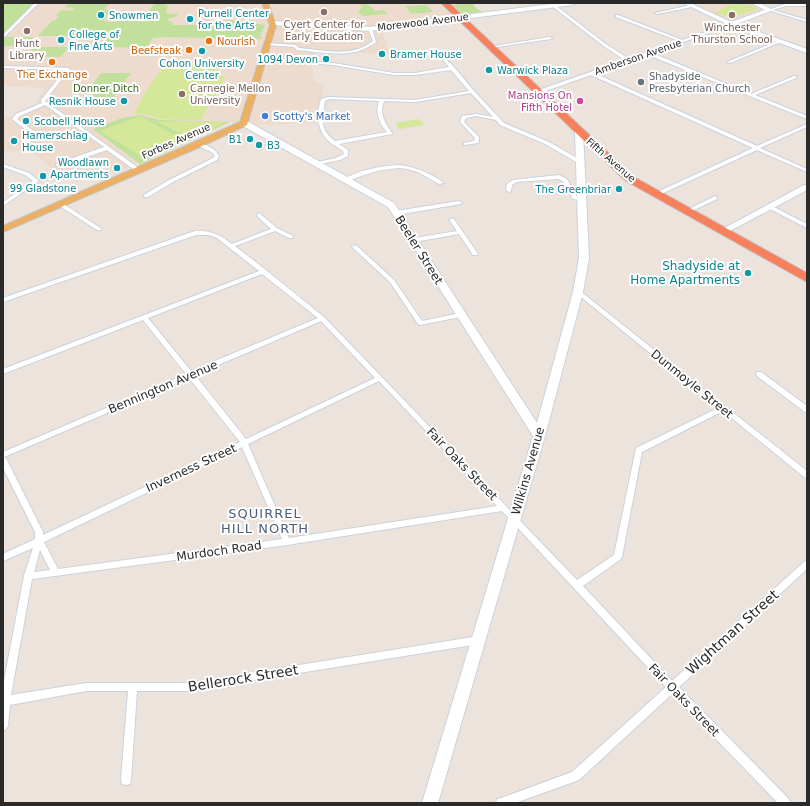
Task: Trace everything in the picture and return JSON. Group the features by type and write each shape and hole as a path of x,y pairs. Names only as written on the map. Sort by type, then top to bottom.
{"highway":[{"name":"Fifth Avenue","path":"444,3 630,179 807,278"}],"main road":[{"path":"244,123 273,23 266,3"},
{"name":"Morewood Avenue","path":"273,23 370,29 572,3"},
{"path":"754,3 770,10"},
{"path":"688,4 731,24 807,51"},
{"name":"Amberson Avenue","path":"731,24 770,10"},
{"name":"Forbes Avenue","path":"3,229 244,123"},
{"name":"Beeler Street","path":"244,123 315,164 391,205 460,315 539,436"},
{"name":"Wilkins Avenue","path":"430,803 539,436 578,292 584,259 579,132"},
{"path":"723,231 807,187"}],"street":[{"path":"3,36 37,3"},
{"path":"657,13 688,4"},
{"name":"Amberson Avenue","path":"770,10 785,5 807,5"},
{"path":"554,6 606,46 628,60"},
{"path":"770,10 807,21"},
{"path":"617,16 682,41"},
{"name":"Amberson Avenue","path":"538,92 731,24"},
{"path":"267,44 296,46 297,49 354,53 370,47 375,41 370,29"},
{"path":"490,47 550,38"},
{"path":"729,62 781,42"},
{"path":"648,53 807,118"},
{"path":"442,56 498,120 510,128 547,143 580,162"},
{"path":"263,59 333,64 394,74 415,74 453,68"},
{"path":"3,67 68,70 43,101 45,103"},
{"path":"590,74 807,171"},
{"path":"751,95 795,78"},
{"path":"315,164 338,159 346,155 346,151 325,136 322,131 320,123 324,100 328,98 415,101 472,92"},
{"path":"334,143 390,134 382,124 380,118 382,100"},
{"path":"40,138 14,119 18,115 45,103"},
{"path":"45,103 138,170"},
{"path":"466,144 477,141 477,138 462,122 464,117 476,115 498,120"},
{"path":"657,194 807,125"},
{"path":"146,196 171,181 215,159 217,156 215,152 199,144"},
{"path":"58,165 107,148"},
{"path":"3,165 27,174 36,181 3,204"},
{"path":"346,180 370,171 393,167 417,170 442,183"},
{"path":"509,190 510,184 515,181 559,177 565,180 574,198 582,200"},
{"path":"688,211 715,198"},
{"path":"396,213 459,203"},
{"path":"60,204 99,229"},
{"path":"770,206 807,226"},
{"path":"259,215 275,228 291,237"},
{"path":"452,220 475,254"},
{"path":"231,246 275,228"},
{"name":"Fair Oaks Street","path":"3,300 195,233 205,232 215,234 322,318 504,508 672,687 785,803"},
{"path":"414,240 460,232"},
{"path":"355,247 392,281 420,323 460,315"},
{"path":"3,372 264,271"},
{"name":"Dunmoyle Street","path":"578,292 807,475"},
{"path":"144,318 192,375 244,443 287,542"},
{"name":"Bennington Avenue","path":"3,455 322,318"},
{"path":"759,374 807,410"},
{"name":"Inverness Street","path":"3,558 380,378"},
{"path":"576,586 618,557 640,450 723,408"},
{"path":"3,460 39,532 39,540 28,576 3,726"},
{"name":"Murdoch Road","path":"28,576 287,542 504,508"},
{"path":"39,540 56,573"},
{"name":"Wightman Street","path":"501,803 575,776 807,564"},
{"name":"Bellerock Street","path":"6,701 86,687 187,687 479,640"},
{"path":"126,780 133,688"}],"shaded area":[{"name":"Carnegie Mellon University","path":"40,3 439,3 453,17 380,25 391,55 319,50 311,61 315,82 324,84 320,123 257,125 230,122 116,174 99,162 60,176 27,149 10,153 3,149 3,119 41,106 36,101 45,88 3,86 3,40"},
{"name":"Winchester Thurston School","path":"691,3 749,3 763,9 730,21"}],"green space":[{"path":"3,3 35,3 3,34"},
{"path":"68,3 110,3 104,10 112,10 103,21 117,22 118,19 122,19 124,16 144,17 155,3 165,3 165,5 168,5 166,12 168,14 179,13 177,16 168,19 168,21 173,22 172,25 224,25 226,20 251,21 250,23 265,25 260,36 262,39 163,37 153,38 146,48 101,47 107,39 88,38 83,36 38,36 52,21 55,21 59,16 56,16 61,10 71,11 74,8 65,7"},
{"path":"366,3 375,11 384,10 387,14 363,16 358,12 362,7 360,4"},
{"path":"473,3 475,7 484,13 462,15 452,5"},
{"path":"741,3 758,9 731,18 714,12 724,9 724,7"},
{"path":"427,5 433,12 411,14 405,6"},
{"path":"6,37 33,37 25,46 3,46 3,40"},
{"path":"34,47 69,47 60,57 25,56"},
{"path":"195,63 213,67 219,71 219,76 226,76 211,106 208,106 201,120 161,119 144,114 134,114 147,90 160,72 171,67"},
{"name":"Donner Ditch","path":"101,73 131,73 109,104 106,104 87,92"},
{"path":"140,115 159,120 230,122 140,164 93,129 122,118"},
{"path":"140,116 185,141 144,158 100,131"},
{"path":"419,119 424,125 400,129 395,123"},
{"path":"156,121 226,122 191,139"}],"place":[{"name":"Cyert Center for Early Education","path":"324,12"},
{"name":"Snowmen","path":"101,15"},
{"name":"Winchester Thurston School","path":"732,15"},
{"name":"Purnell Center for the Arts","path":"190,19"},
{"name":"Hunt Library","path":"27,31"},
{"name":"College of Fine Arts","path":"61,40"},
{"name":"Nourish","path":"209,41"},
{"name":"Beefsteak","path":"189,50"},
{"name":"Cohon University Center","path":"202,51"},
{"name":"Bramer House","path":"382,54"},
{"name":"1094 Devon","path":"326,59"},
{"name":"The Exchange","path":"52,62"},
{"name":"Warwick Plaza","path":"489,70"},
{"name":"Shadyside Presbyterian Church","path":"641,82"},
{"name":"Carnegie Mellon University","path":"182,94"},
{"name":"Resnik House","path":"124,101"},
{"name":"Mansions On Fifth Hotel","path":"580,101"},
{"name":"Scotty's Market","path":"265,116"},
{"name":"Scobell House","path":"26,121"},
{"name":"B1","path":"250,139"},
{"name":"Hamerschlag House","path":"14,141"},
{"name":"B3","path":"259,145"},
{"name":"Woodlawn Apartments","path":"117,168"},
{"name":"99 Gladstone","path":"43,176"},
{"name":"The Greenbriar","path":"619,189"},
{"name":"Shadyside at Home Apartments","path":"748,273"}],"district":[{"name":"SQUIRREL HILL NORTH","path":"265,520"}]}
